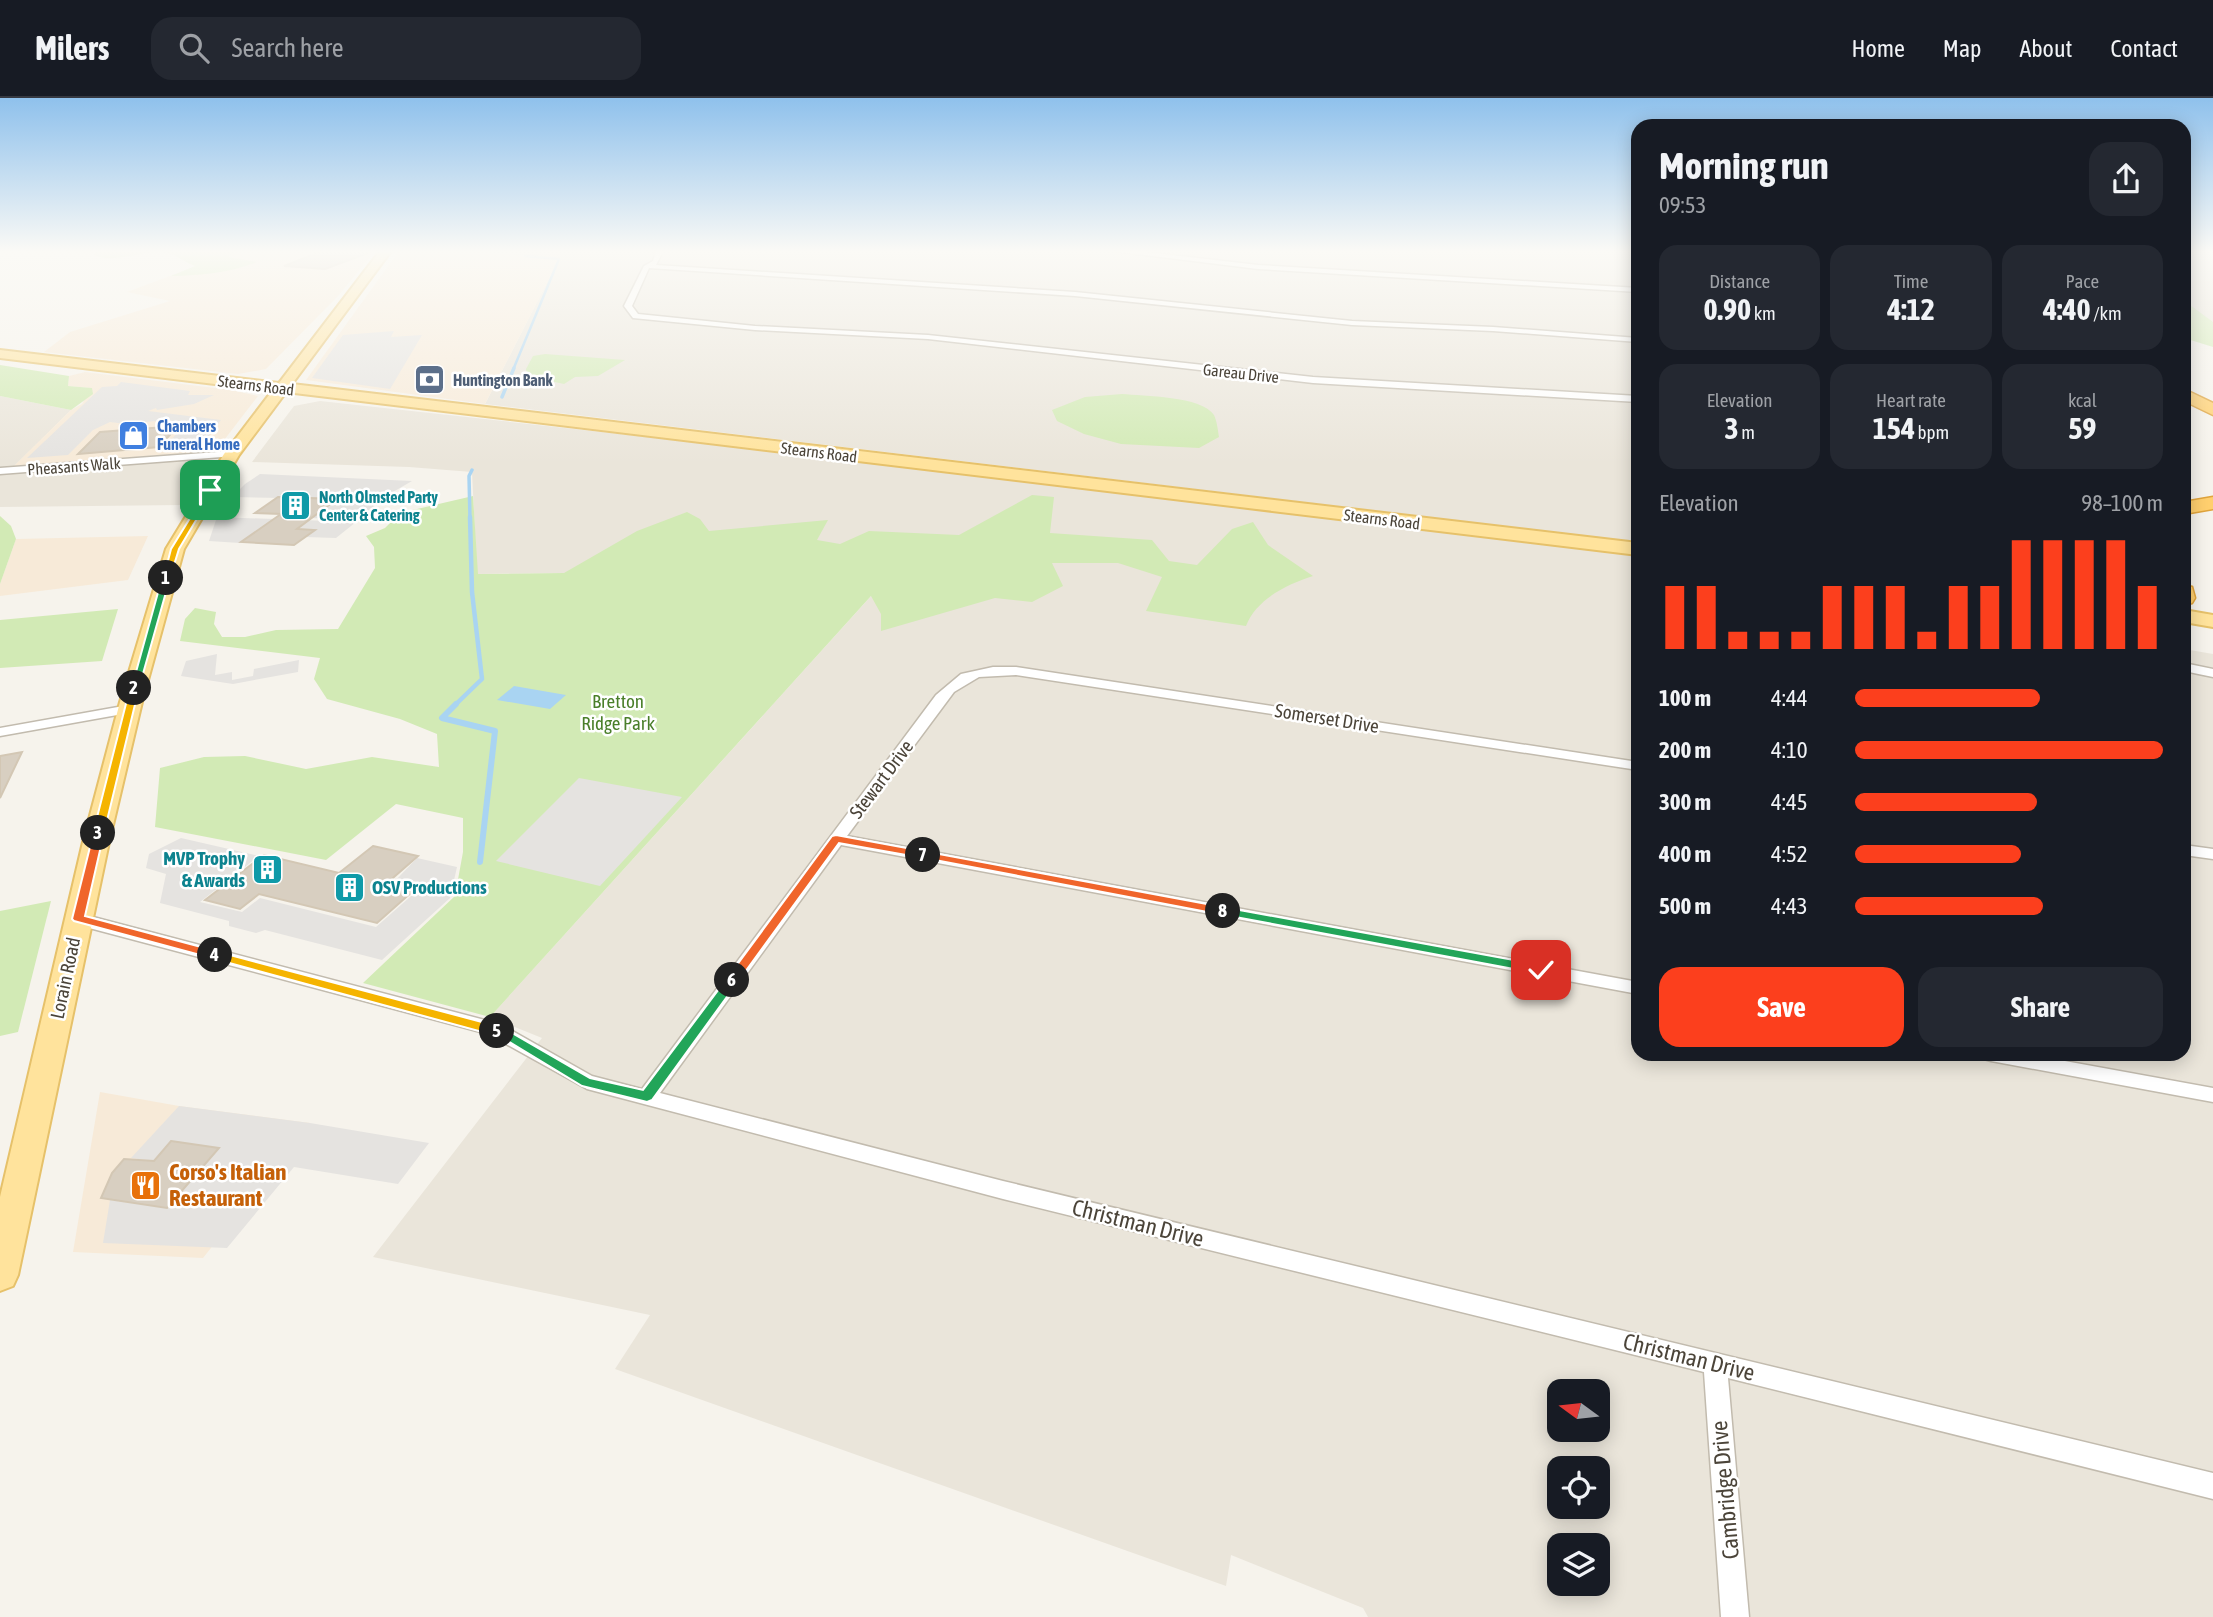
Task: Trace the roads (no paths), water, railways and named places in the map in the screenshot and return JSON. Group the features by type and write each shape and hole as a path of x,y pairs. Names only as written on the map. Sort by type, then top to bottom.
{"highway":[{"path":"2191,398 2213,410"},
{"path":"2191,507 2213,503"}],"main road":[{"name":"Lorain Road","path":"0,1275 78,919 129,709 175,549 232,454 331,322"},
{"name":"Stearns Road","path":"0,354 1631,548"},
{"path":"222,382 265,375 302,360"},
{"path":"257,420 289,404 319,396 337,395"},
{"path":"2191,617 2213,621"}],"street":[{"name":"Gareau Drive","path":"694,322 755,328 928,337 1313,380 1631,399"},
{"path":"1341,322 1631,339"},
{"name":"Pheasants Walk","path":"0,471 232,454"},
{"path":"2191,668 2213,673"},
{"name":"Stewart Drive","path":"647,1096 953,685 969,673 993,669 1016,671"},
{"name":"Somerset Drive","path":"1016,671 1631,765"},
{"path":"0,732 129,709"},
{"path":"836,839 1631,987"},
{"path":"2191,851 2213,854"},
{"name":"Christman Drive","path":"78,919 494,1029 587,1083 647,1096 1003,1190 2213,1486"},
{"path":"2029,1061 2213,1095"},
{"name":"Cambridge Drive","path":"1715,1363 1735,1617"}],"water":[{"path":"514,686 566,695 550,709 497,700"}],"waterway":[{"path":"513,370 533,322"},
{"path":"502,397 514,368"},
{"path":"470,519 469,476 472,470"},
{"path":"454,706 482,679 472,592 470,517"},
{"path":"454,706 442,718 495,731 480,862"}],"place":[{"name":"Huntington Bank","path":"430,380"},
{"name":"Chambers Funeral Home","path":"134,435"},
{"name":"North Olmsted Party Center & Catering","path":"296,506"},
{"name":"MVP Trophy & Awards","path":"268,869"},
{"name":"OSV Productions","path":"349,887"},
{"name":"Corso's Italian Restaurant","path":"146,1185"}],"park label":[{"name":"Bretton Ridge Park","path":"618,712"}]}
